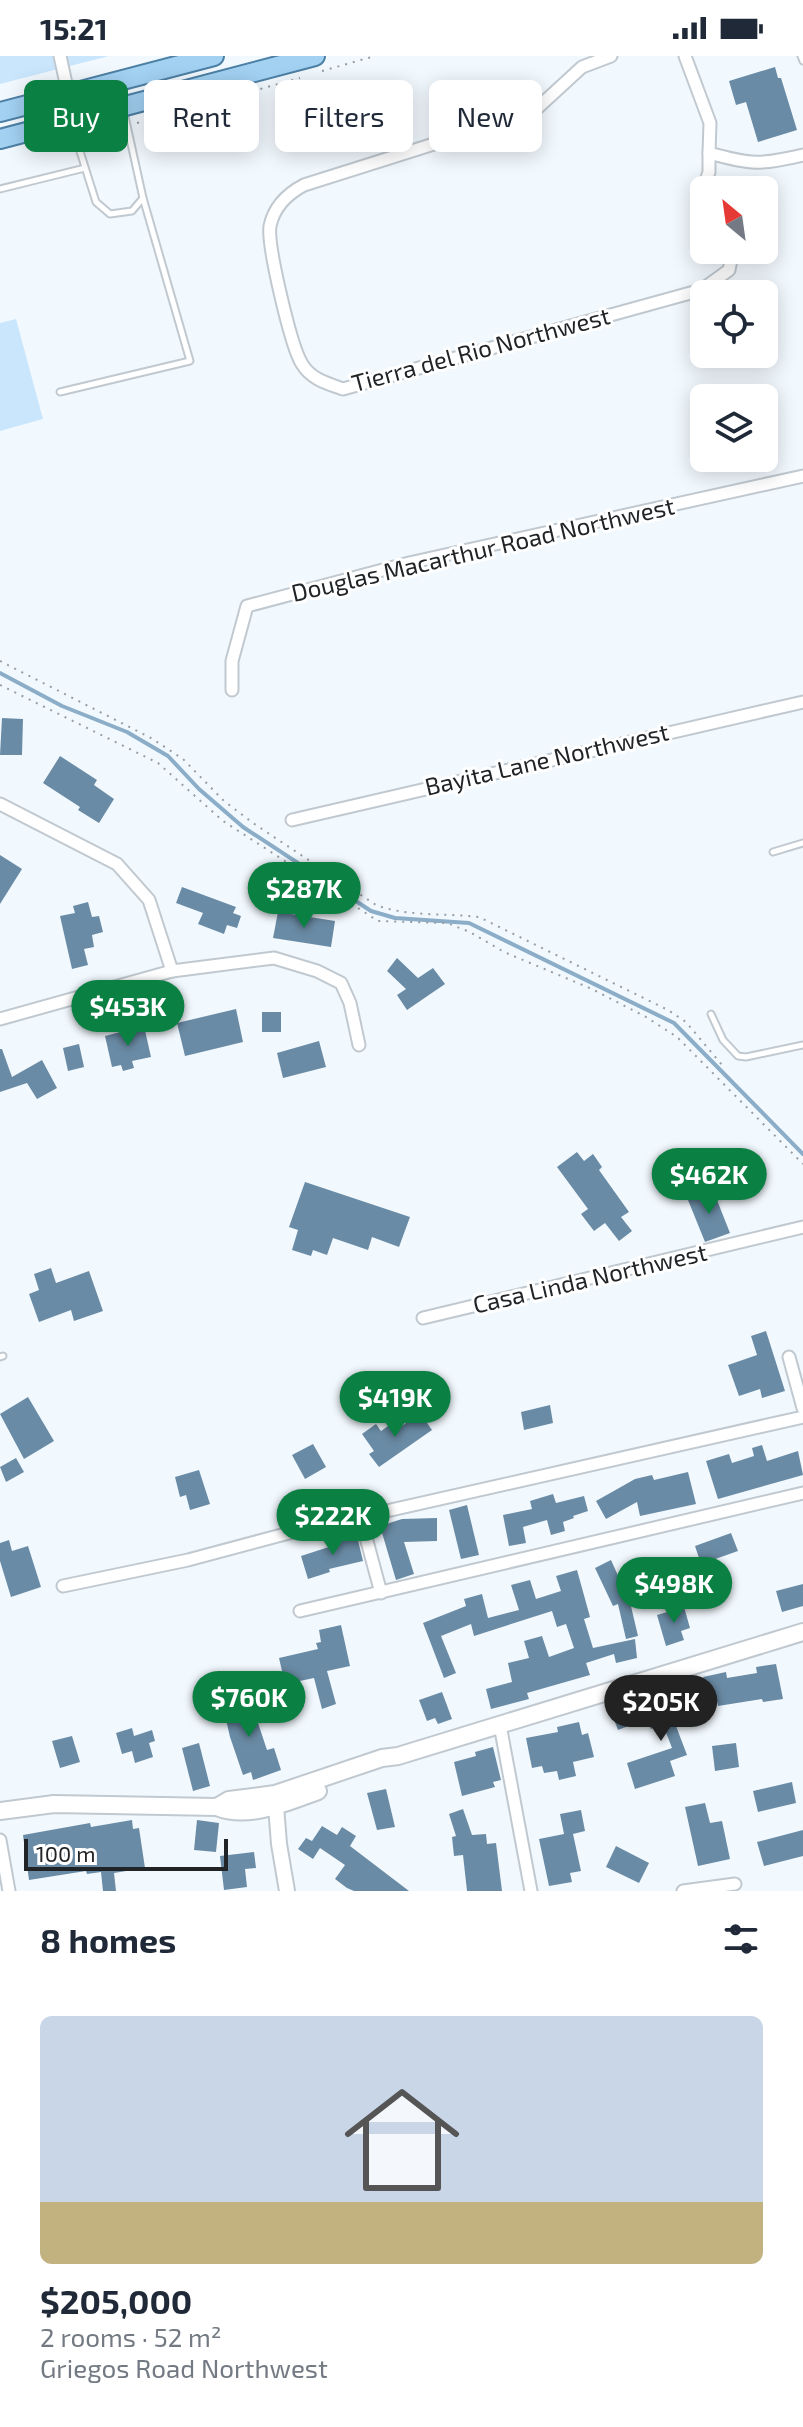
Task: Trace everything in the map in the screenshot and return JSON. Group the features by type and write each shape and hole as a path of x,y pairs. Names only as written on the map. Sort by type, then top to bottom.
{"main road":[{"path":"122,80 214,56"},
{"path":"128,106 315,56"},
{"path":"0,112 24,106"},
{"path":"0,139 24,133"},
{"path":"0,1811 54,1804 217,1807 230,1813 276,1800 382,1758 398,1756 803,1632"}],"street":[{"path":"60,56 65,80"},
{"name":"Tierra del Rio Northwest","path":"611,56 598,58 582,67 532,113 304,185 282,201 275,212 270,238 301,363 317,380 343,389 694,292 729,270 730,264"},
{"path":"685,56 710,123 708,176"},
{"path":"709,153 744,163 763,164 803,155"},
{"name":"Douglas Macarthur Road Northwest","path":"232,690 232,661 247,606 409,563 803,476"},
{"name":"Bayita Lane Northwest","path":"292,820 803,702"},
{"path":"0,804 117,864 149,900 172,971"},
{"path":"0,1019 172,971 274,958 317,971 341,983 350,1003 359,1045"},
{"name":"Casa Linda Northwest","path":"423,1318 803,1227"},
{"path":"789,1357 803,1408"},
{"path":"63,1586 188,1560 289,1533 803,1417"},
{"path":"300,1611 803,1493"},
{"path":"361,1519 381,1593"},
{"path":"500,1725 531,1891"},
{"path":"276,1800 291,1890"},
{"path":"0,1840 9,1891"},
{"path":"683,1891 735,1884"}],"lane":[{"path":"60,392 190,361 143,198 128,130"},
{"path":"81,152 96,202 110,214 132,211 143,198"},
{"path":"0,189 85,168"},
{"path":"773,852 803,843"},
{"path":"711,1014 723,1040 738,1056 803,1045"}],"path":[{"path":"0,661 162,745 183,759 224,801 253,823 376,905 395,912 479,917 668,1010 686,1022 722,1065"},
{"path":"0,685 158,763 223,821 378,921 447,923 646,1017 677,1037 803,1164"}],"shaded area":[{"path":"0,56 109,56 0,84"},
{"path":"16,319 43,419 0,431 0,323"}],"building":[{"path":"775,67 797,130 758,142 746,102 736,105 729,81"},
{"path":"2,718 23,719 22,755 0,755"},
{"path":"60,756 97,780 94,785 114,799 99,823 43,783"},
{"path":"0,855 22,869 0,904"},
{"path":"182,887 236,907 233,913 241,916 237,928 227,925 224,934 198,924 203,913 176,903"},
{"path":"88,902 92,917 99,916 103,932 92,935 94,947 84,949 88,965 72,969 60,916 75,913 73,906"},
{"path":"278,912 335,921 331,947 273,938"},
{"path":"397,958 418,978 433,968 445,984 407,1010 397,995 406,989 387,971"},
{"path":"236,1009 243,1042 185,1056 177,1023"},
{"path":"262,1012 281,1012 281,1032 262,1032"},
{"path":"144,1026 151,1057 132,1061 134,1068 123,1071 121,1065 112,1067 105,1036"},
{"path":"319,1041 326,1067 283,1078 277,1053"},
{"path":"79,1044 84,1067 68,1071 63,1048"},
{"path":"0,1049 12,1077 42,1060 57,1088 37,1099 27,1083 0,1092"},
{"path":"577,1152 584,1161 593,1154 602,1167 599,1170 629,1212 621,1217 632,1231 619,1241 605,1223 594,1231 581,1214 588,1209 557,1167"},
{"path":"305,1182 410,1217 399,1247 372,1237 368,1250 333,1238 327,1255 313,1250 311,1256 292,1250 298,1230 289,1227"},
{"path":"713,1190 730,1233 705,1242 688,1200"},
{"path":"51,1268 56,1283 89,1271 103,1311 74,1321 71,1310 39,1322 29,1294 39,1290 34,1274"},
{"path":"766,1331 785,1391 762,1398 760,1389 739,1396 728,1365 757,1355 751,1336"},
{"path":"28,1397 54,1441 24,1459 0,1414"},
{"path":"550,1405 553,1423 524,1430 521,1412"},
{"path":"420,1413 432,1430 379,1467 369,1454 374,1451 362,1434 376,1424 381,1431 391,1424 395,1431"},
{"path":"313,1444 326,1467 305,1479 292,1455"},
{"path":"762,1445 767,1461 798,1451 803,1475 718,1499 706,1461 729,1454 732,1463 754,1456 752,1448"},
{"path":"16,1458 24,1472 6,1482 0,1467"},
{"path":"199,1470 210,1504 190,1510 186,1495 180,1497 175,1477"},
{"path":"688,1472 696,1504 640,1516 637,1502 606,1519 596,1501 635,1479 652,1475 654,1480"},
{"path":"553,1494 556,1503 584,1496 588,1511 563,1522 565,1531 551,1535 547,1520 523,1527 526,1543 509,1546 503,1515 532,1509 530,1501"},
{"path":"467,1505 479,1555 461,1559 449,1510"},
{"path":"437,1518 437,1541 404,1542 414,1574 396,1580 380,1526 402,1519"},
{"path":"731,1533 738,1551 701,1564 695,1546"},
{"path":"357,1536 363,1561 329,1569 330,1572 308,1579 301,1556"},
{"path":"9,1540 12,1551 28,1546 41,1587 11,1597 0,1561 0,1543"},
{"path":"611,1560 630,1602 638,1636 626,1639 618,1604 613,1606 595,1568"},
{"path":"577,1570 590,1617 584,1619 593,1648 635,1639 637,1658 616,1663 614,1654 586,1663 590,1675 527,1693 529,1699 491,1709 486,1689 512,1682 508,1663 529,1658 524,1641 542,1636 549,1657 574,1648 566,1624 557,1627 552,1611 474,1636 471,1624 441,1636 456,1673 444,1678 423,1623 466,1606 464,1599 482,1594 488,1618 519,1610 511,1585 530,1580 536,1599 561,1591 556,1576"},
{"path":"803,1584 803,1606 782,1612 776,1591"},
{"path":"684,1607 690,1628 681,1631 684,1640 666,1646 657,1615"},
{"path":"341,1625 350,1666 327,1671 336,1704 322,1709 314,1678 285,1684 279,1658 318,1649 316,1643 321,1642 319,1630"},
{"path":"776,1664 783,1699 718,1706 717,1701 708,1702 703,1677 726,1672 727,1678 757,1673 756,1667"},
{"path":"675,1691 686,1722 676,1726 687,1755 670,1761 675,1776 635,1789 627,1763 672,1748 662,1722 651,1729 642,1714 656,1705 654,1698"},
{"path":"442,1692 452,1719 438,1724 435,1718 427,1721 419,1700"},
{"path":"241,1697 243,1706 258,1702 263,1721 258,1723 267,1750 274,1748 281,1770 253,1780 251,1772 243,1775 222,1702"},
{"path":"630,1707 636,1723 618,1730 612,1714"},
{"path":"579,1722 582,1735 588,1733 594,1757 573,1762 576,1776 559,1780 557,1771 544,1773 542,1766 532,1768 526,1738 558,1732 557,1727"},
{"path":"132,1728 134,1736 152,1730 155,1741 149,1743 153,1757 135,1763 132,1751 122,1754 116,1733"},
{"path":"72,1736 80,1762 60,1768 52,1741"},
{"path":"199,1743 210,1786 193,1791 182,1748"},
{"path":"736,1743 739,1767 715,1771 712,1746"},
{"path":"493,1747 501,1780 493,1782 495,1787 462,1796 454,1762"},
{"path":"792,1782 796,1803 758,1812 753,1791"},
{"path":"386,1789 395,1827 377,1830 367,1793"},
{"path":"705,1803 710,1823 722,1821 730,1859 698,1866 685,1807"},
{"path":"463,1809 472,1835 486,1834 487,1844 496,1843 502,1891 467,1891 463,1855 454,1856 452,1837 456,1836 449,1814"},
{"path":"581,1810 585,1831 573,1834 581,1871 570,1873 572,1882 549,1886 539,1839 564,1834 560,1814"},
{"path":"132,1820 133,1829 139,1828 145,1868 114,1873 116,1891 103,1891 101,1872 87,1874 86,1871 29,1880 23,1835 90,1823 91,1827"},
{"path":"197,1820 219,1823 216,1852 194,1850"},
{"path":"322,1826 337,1835 342,1827 356,1836 350,1846 409,1891 354,1891 347,1888 335,1879 345,1865 320,1848 313,1859 298,1849 306,1838 312,1841"},
{"path":"803,1830 803,1856 764,1866 757,1842"},
{"path":"616,1846 649,1863 639,1883 606,1867"},
{"path":"254,1852 256,1868 245,1869 247,1887 224,1890 220,1856"}],"waterway":[{"path":"0,673 62,706 127,732 168,756 199,789 243,827 371,911 395,918 469,923 674,1023 803,1154"}]}
